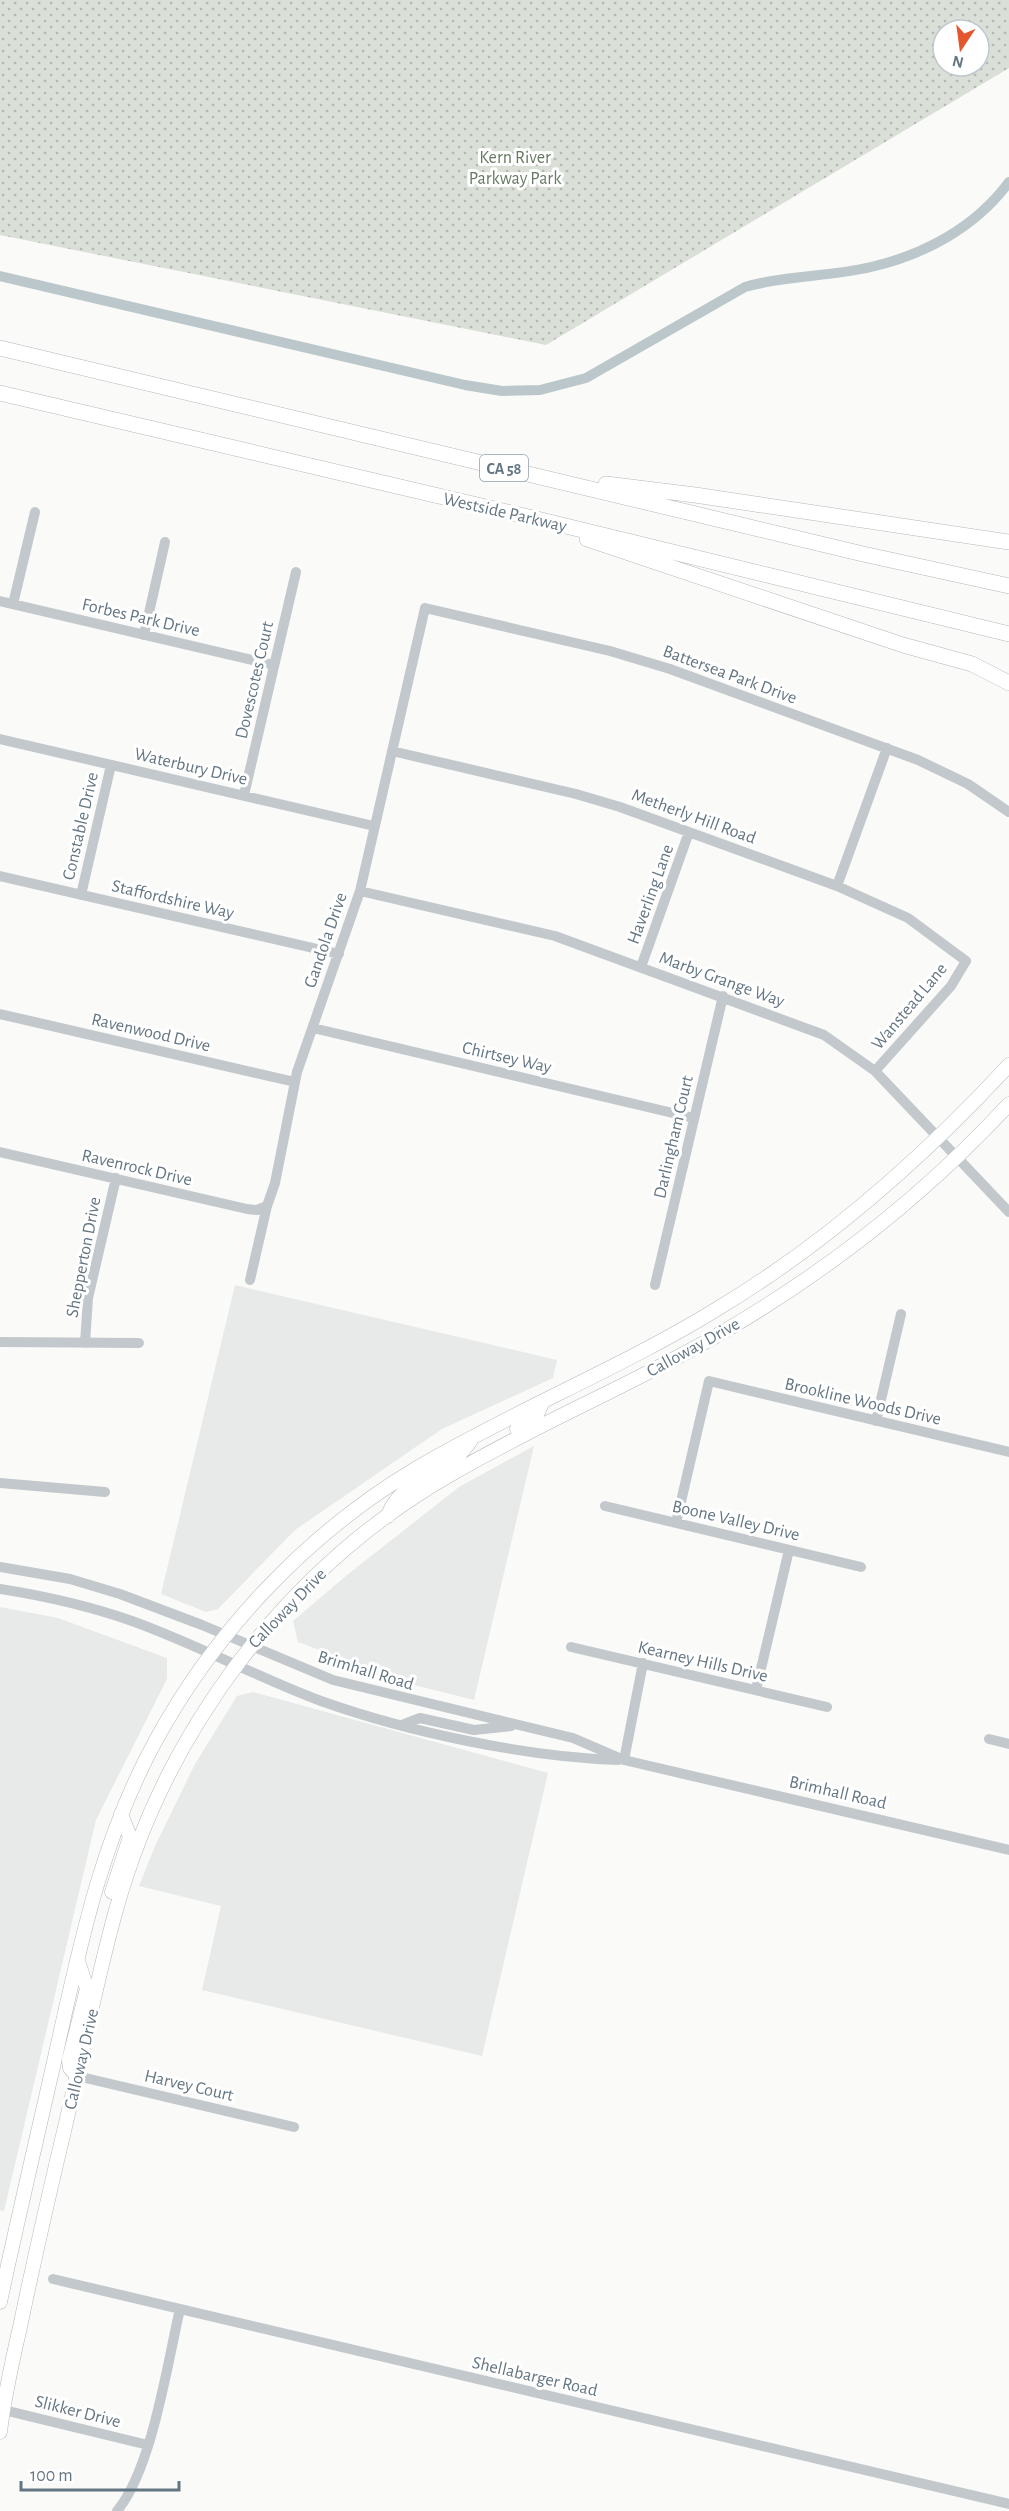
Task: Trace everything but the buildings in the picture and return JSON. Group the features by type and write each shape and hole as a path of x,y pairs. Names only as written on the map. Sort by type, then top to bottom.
{"highway":[{"name":"CA 58","path":"0,348 863,554 1009,586"},
{"name":"Westside Parkway","path":"0,393 537,519 874,603 1009,634"},
{"path":"534,475 695,495 1009,542"},
{"path":"537,519 607,547 903,645 954,658 1009,683"},
{"path":"863,554 1009,578"},
{"path":"874,603 1009,644"}],"main road":[{"name":"Calloway Drive","path":"0,2302 96,1880 121,1814 156,1740 210,1654 279,1576 345,1518 417,1468 678,1332 755,1285 846,1219 939,1137 1009,1065"},
{"name":"Calloway Drive","path":"0,2432 1,2410 112,1925 150,1816 182,1748 234,1665 321,1572 388,1516 478,1459 656,1369 755,1312 866,1235 957,1158 1009,1104"},
{"path":"478,1459 491,1442 536,1418 543,1401"},
{"path":"388,1516 396,1498 460,1456 472,1438"},
{"path":"112,1925 106,1910 130,1837 129,1828 121,1814"},
{"path":"77,1959 87,1989 69,2060 70,2068 77,2076"}],"street":[{"path":"13,604 35,512"},
{"path":"144,635 165,542"},
{"name":"Dovescotes Court","path":"244,795 296,572"},
{"name":"Forbes Park Drive","path":"0,601 274,665"},
{"name":"Battersea Park Drive","path":"425,608 640,659 887,748 968,784 1009,812"},
{"name":"Gandola Drive","path":"250,1280 267,1206 274,1190 295,1082 360,891 425,608"},
{"name":"Waterbury Drive","path":"0,739 374,825"},
{"path":"837,886 887,748"},
{"name":"Metherly Hill Road","path":"392,751 576,794 837,886 908,918 966,961"},
{"name":"Constable Drive","path":"81,895 111,765"},
{"name":"Haverling Lane","path":"641,967 689,832"},
{"name":"Staffordshire Way","path":"0,876 339,954"},
{"name":"Marby Grange Way","path":"360,891 555,936 824,1035 875,1071 1009,1212"},
{"name":"Wanstead Lane","path":"875,1071 951,986 966,961"},
{"name":"Darlingham Court","path":"655,1285 723,996"},
{"name":"Ravenwood Drive","path":"0,1014 295,1082"},
{"name":"Chirtsey Way","path":"313,1028 694,1118"},
{"name":"Ravenrock Drive","path":"0,1152 247,1209 257,1210 267,1206"},
{"name":"Shepperton Drive","path":"85,1343 88,1298 116,1178"},
{"path":"876,1420 902,1314"},
{"path":"0,1342 139,1343"},
{"name":"Brookline Woods Drive","path":"676,1523 709,1381 1009,1452"},
{"path":"0,1483 105,1492"},
{"name":"Boone Valley Drive","path":"604,1506 861,1567"},
{"path":"756,1690 789,1550"},
{"name":"Brimhall Road","path":"0,1568 70,1579 120,1594 252,1645 333,1680 573,1738 624,1760 1009,1850"},
{"name":"Brimhall Road","path":"0,1589 48,1598 124,1618 321,1701 402,1725 570,1758 624,1760"},
{"name":"Kearney Hills Drive","path":"571,1647 827,1707"},
{"path":"624,1760 643,1663"},
{"path":"402,1725 420,1718 474,1730 520,1725"},
{"path":"989,1739 1009,1744"},
{"name":"Harvey Court","path":"77,2076 294,2127"},
{"name":"Shellabarger Road","path":"53,2279 1009,2504"},
{"path":"117,2511 131,2490 148,2445 180,2309"},
{"name":"Slikker Drive","path":"1,2410 148,2445"}],"shaded area":[{"path":"235,1285 557,1360 553,1378 442,1429 295,1530 218,1609 206,1612 161,1594"},
{"path":"534,1446 474,1700 410,1684 298,1642 293,1621 347,1575 459,1487"},
{"path":"0,1607 58,1618 167,1658 167,1679 96,1820 4,2211 0,2210"},
{"path":"253,1692 548,1773 482,2056 202,1990 221,1906 139,1886 155,1846 195,1764 237,1696"}],"green space":[{"name":"Kern River Parkway Park","path":"0,0 1009,0 1009,68 546,345 0,235"}],"waterway":[{"path":"0,276 465,385 502,391 540,390 586,378 745,287 776,280 871,267 929,247 965,226 981,213 1009,182"}]}
